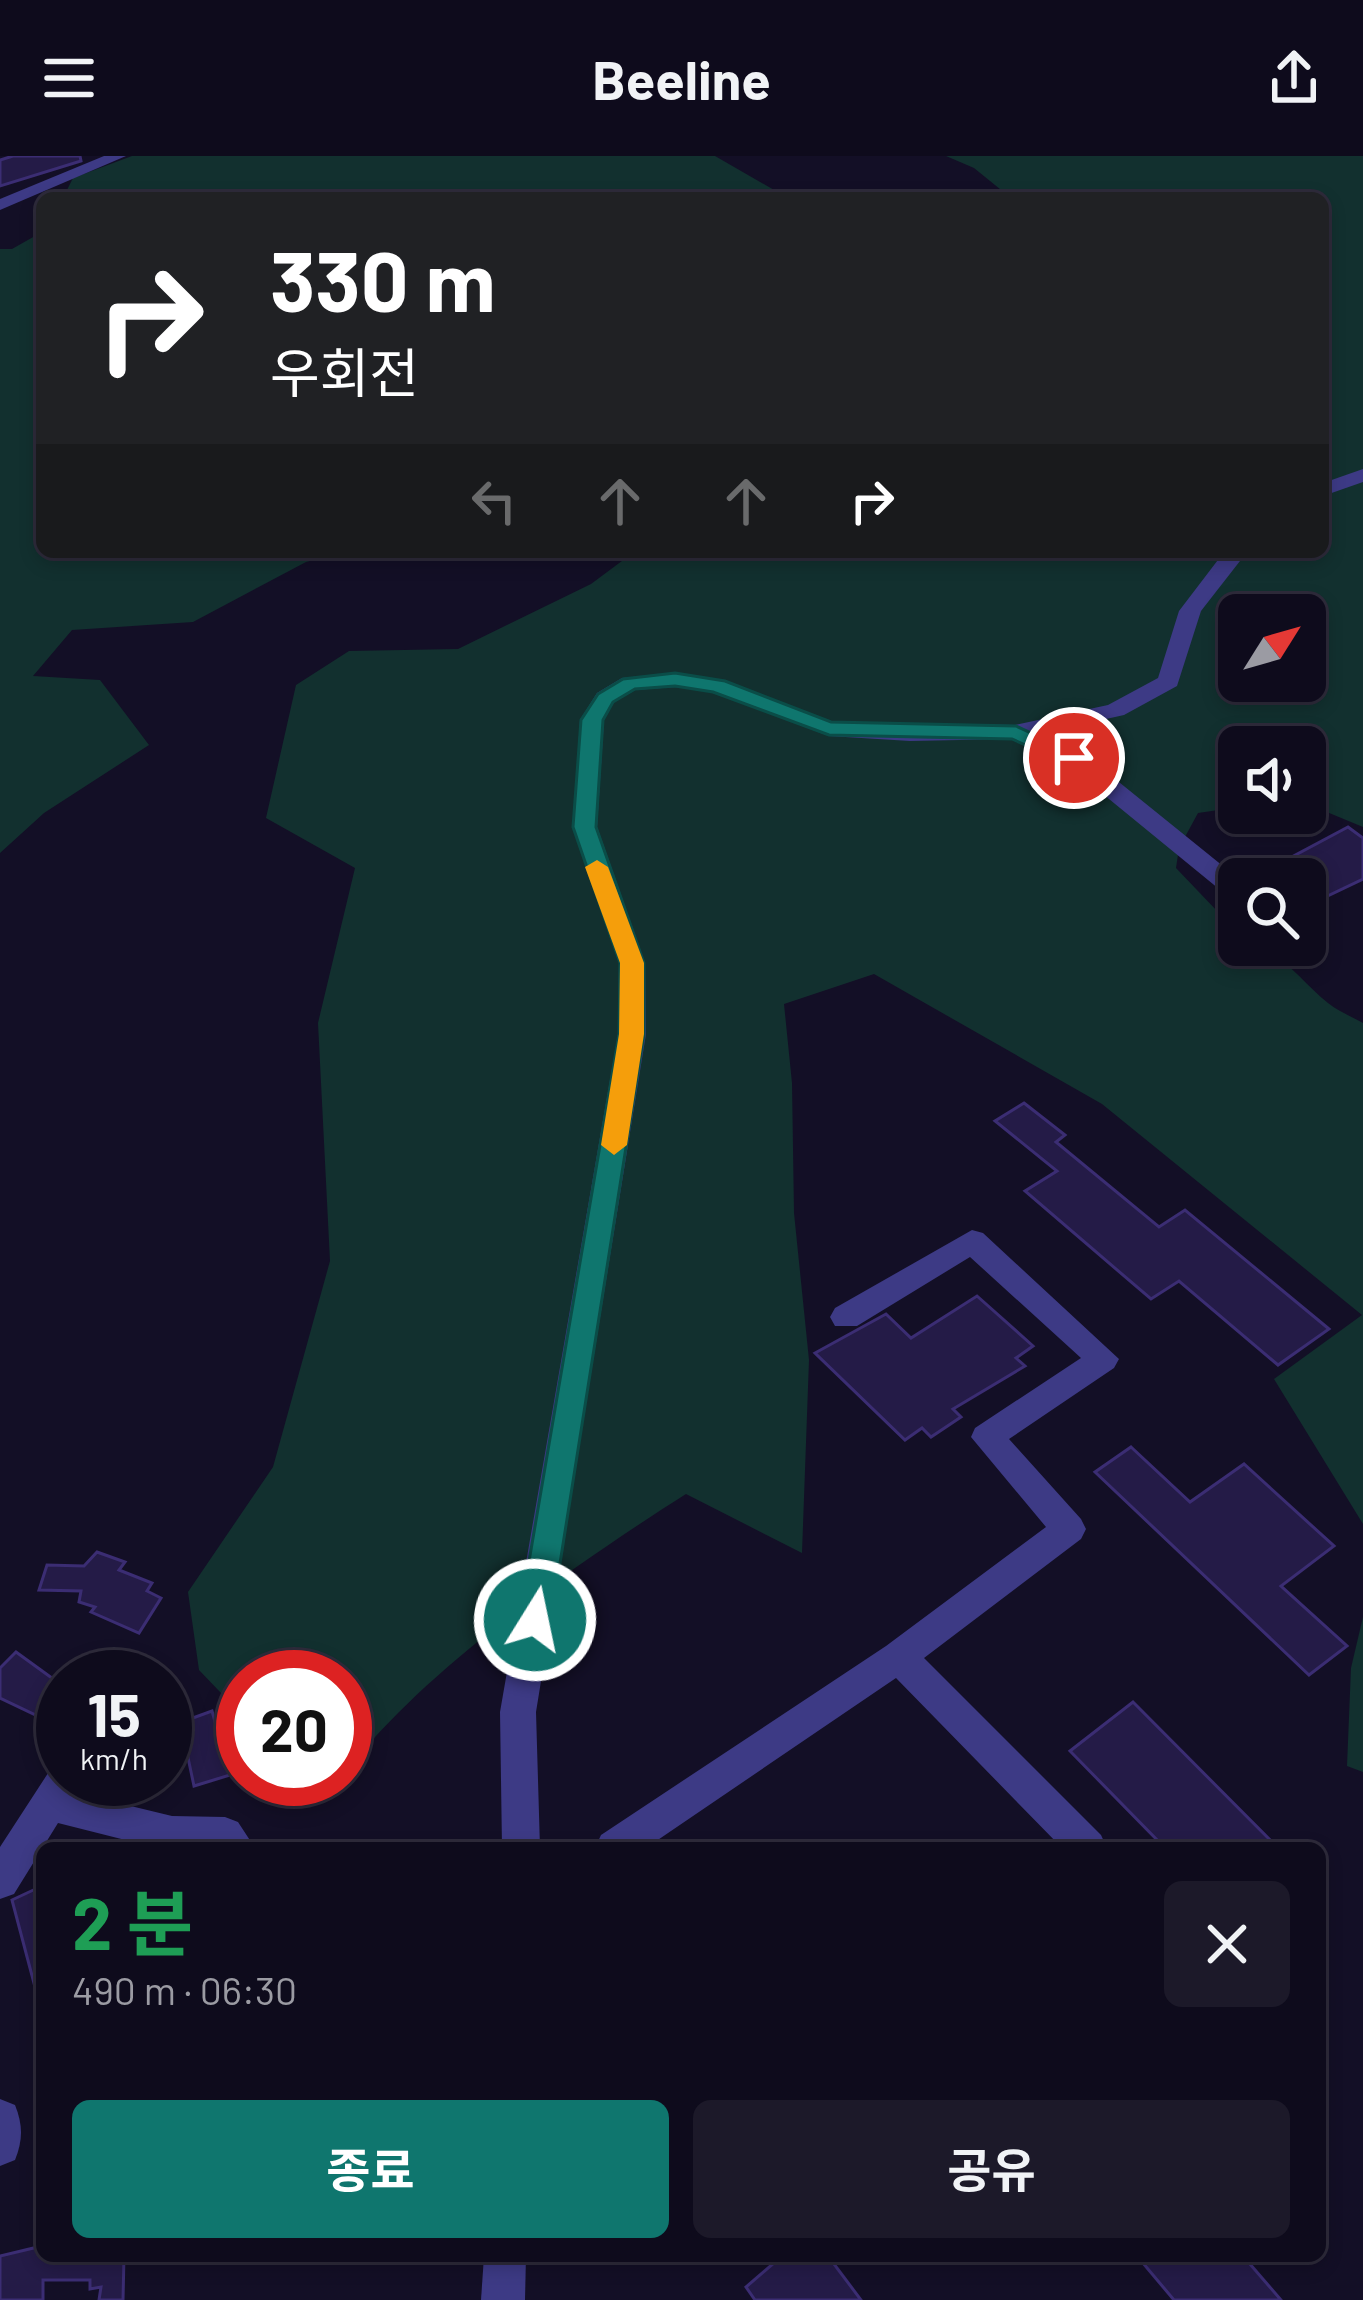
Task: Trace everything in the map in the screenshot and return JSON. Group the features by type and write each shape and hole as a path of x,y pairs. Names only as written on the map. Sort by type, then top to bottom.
{"street":[{"path":"0,205 118,156"},
{"path":"1329,488 1363,475"},
{"path":"521,1842 518,1712 632,1034 632,963 584,827 592,720 605,698 630,683 675,680 717,686 829,729 1016,732 1116,710 1168,681 1177,631 1230,558"},
{"path":"1016,732 1074,758 1218,875"},
{"path":"623,1842 899,1657 1069,1529 987,1437 1103,1359 972,1241 846,1317"},
{"path":"899,1657 1082,1842"},
{"path":"0,1881 48,1806"},
{"path":"98,1806 172,1834 225,1835 231,1842"},
{"path":"0,2120 0,2145"},
{"path":"503,2300 506,2262"}],"green space":[{"path":"132,156 715,156 778,192 66,192 73,178"},
{"path":"946,156 1363,156 1363,827 1326,812 1326,726 1218,726 1218,810 1198,813 1179,848 1176,868 1218,912 1218,966 1289,966 1328,1003 1363,1023 1363,1524 1274,1379 1362,1315 1102,1104 874,974 784,1004 792,1083 794,1213 809,1360 802,1553 686,1494 510,1616 427,1686 372,1741 372,1650 216,1650 216,1688 199,1670 188,1592 273,1467 330,1261 318,1023 355,868 266,818 296,685 349,651 458,649 591,584 626,558 1329,558 1329,192 1004,192 974,168"},
{"path":"36,235 36,558 322,558 193,622 72,630 33,676 100,680 149,745 44,813 0,853 0,249 12,249"},
{"path":"1363,1617 1363,1772 1347,1766 1351,1668"}],"building":[{"path":"80,156 81,161 0,186 0,160"},
{"path":"1348,827 1363,838 1363,879 1326,897 1326,858 1290,858"},
{"path":"1024,1103 1065,1135 1056,1142 1159,1227 1185,1210 1329,1329 1278,1365 1179,1281 1151,1299 1025,1191 1057,1171 995,1121"},
{"path":"977,1296 1033,1346 1016,1358 1025,1366 953,1409 961,1417 931,1437 922,1428 905,1440 815,1353 886,1314 911,1338"},
{"path":"1131,1447 1190,1502 1244,1464 1334,1546 1281,1586 1347,1646 1309,1675 1095,1472"},
{"path":"97,1552 125,1562 119,1570 152,1583 147,1591 161,1598 139,1633 91,1612 95,1607 79,1602 81,1591 39,1590 47,1565 84,1566"},
{"path":"16,1652 36,1666 36,1715 0,1698 0,1668"},
{"path":"1133,1702 1272,1842 1159,1842 1070,1751"},
{"path":"212,1711 216,1725 216,1779 194,1786 192,1777 192,1718"},
{"path":"36,1889 36,1987 35,1987 12,1900"},
{"path":"36,2247 36,2262 124,2262 123,2300 99,2300 101,2287 90,2289 90,2280 43,2280 43,2300 0,2300 0,2256"},
{"path":"775,2262 832,2262 861,2300 755,2300 746,2287"},
{"path":"1142,2262 1248,2262 1281,2300 1174,2300"}],"slow traffic":[{"path":"597,867 632,963 632,1034 614,1145"}],"route":[{"path":"535,1620 632,1034 632,963 584,827 592,720 605,698 630,683 675,680 717,686 829,729 910,734 1016,732 1074,758"}]}
